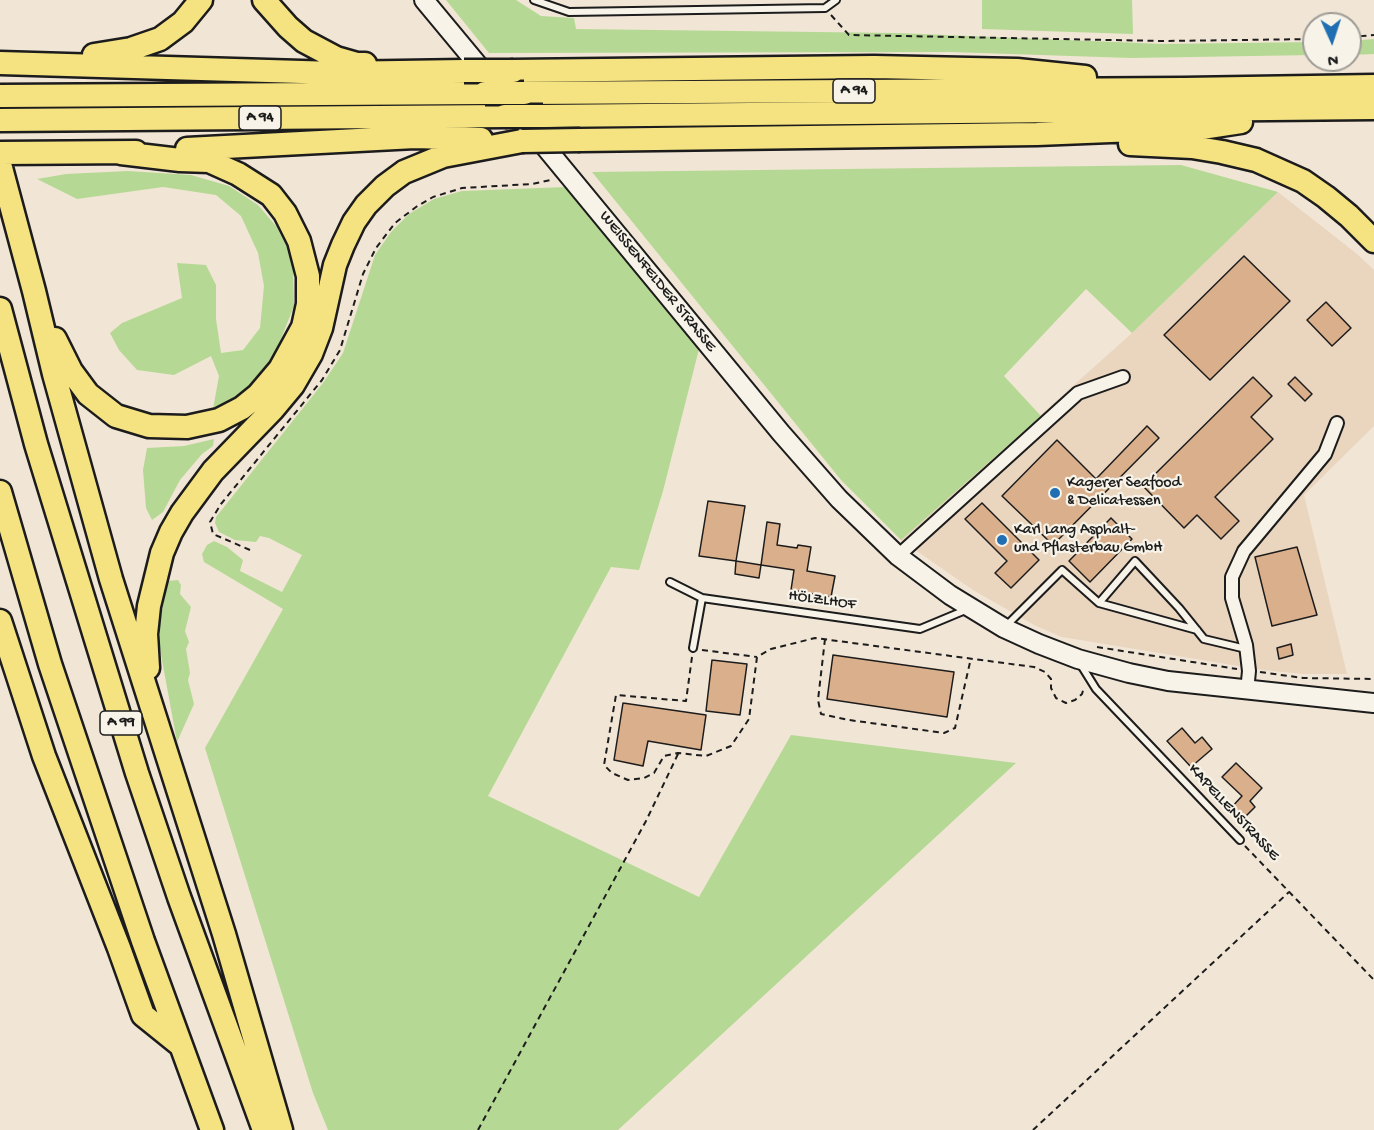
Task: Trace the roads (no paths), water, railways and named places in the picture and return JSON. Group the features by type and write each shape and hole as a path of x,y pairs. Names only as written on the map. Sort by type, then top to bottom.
{"highway":[{"path":"24,62 39,58 98,55 160,39 183,22 201,0"},
{"path":"264,0 304,41 336,58 357,64 397,65 420,71"},
{"path":"0,63 334,73 873,67 1017,70 1086,77 1142,78 1184,89"},
{"name":"A 94","path":"4,96 1374,86"},
{"name":"A 94","path":"7,120 1374,108"},
{"path":"0,153 121,153 415,137 522,141 1037,134 1208,127 1327,109"},
{"path":"984,134 1015,145 1172,145 1222,152 1256,160 1302,181 1349,216 1374,241"},
{"path":"153,712 146,634 149,606 162,553 182,513 197,491 293,385 311,354 321,328 335,265 354,222 373,199 404,172 443,156 522,141"},
{"path":"34,291 43,302 57,346 71,371 88,394 116,416 149,426 187,427 219,420 242,408 258,395 280,369 303,327 308,304 308,276 298,241 285,213 271,195 257,185 209,161 121,153"},
{"path":"0,164 107,567 224,934 281,1130"},
{"name":"A 99","path":"0,309 39,456 134,762 183,908 264,1130"},
{"path":"0,492 50,664 142,941 212,1130"},
{"path":"0,621 44,756 143,1015 180,1045"}],"street":[{"name":"WEISSENFELDER STRASSE","path":"424,0 696,330 839,499 898,556 969,609 1004,628 1078,659 1168,681 1374,703"},
{"path":"898,556 1078,393 1123,377"},
{"path":"1247,691 1249,671 1247,649 1232,598 1232,577 1244,551 1325,454 1337,423"}],"lane":[{"path":"539,1 568,12 825,8 836,0"},
{"path":"1099,603 1135,561 1179,608 1204,639 1247,649"},
{"path":"1004,628 1062,570 1099,603 1197,630"},
{"name":"HÖLZLHOF","path":"670,582 702,598 920,629 969,609"},
{"path":"693,648 702,598"},
{"name":"KAPELLENSTRASSE","path":"1078,659 1096,689 1240,840"}],"place":[{"name":"Kagerer Seafood & Delicatessen","path":"1055,493"},
{"name":"Karl Lang Asphalt- und Pflasterbau GmbH","path":"1002,540"}]}
